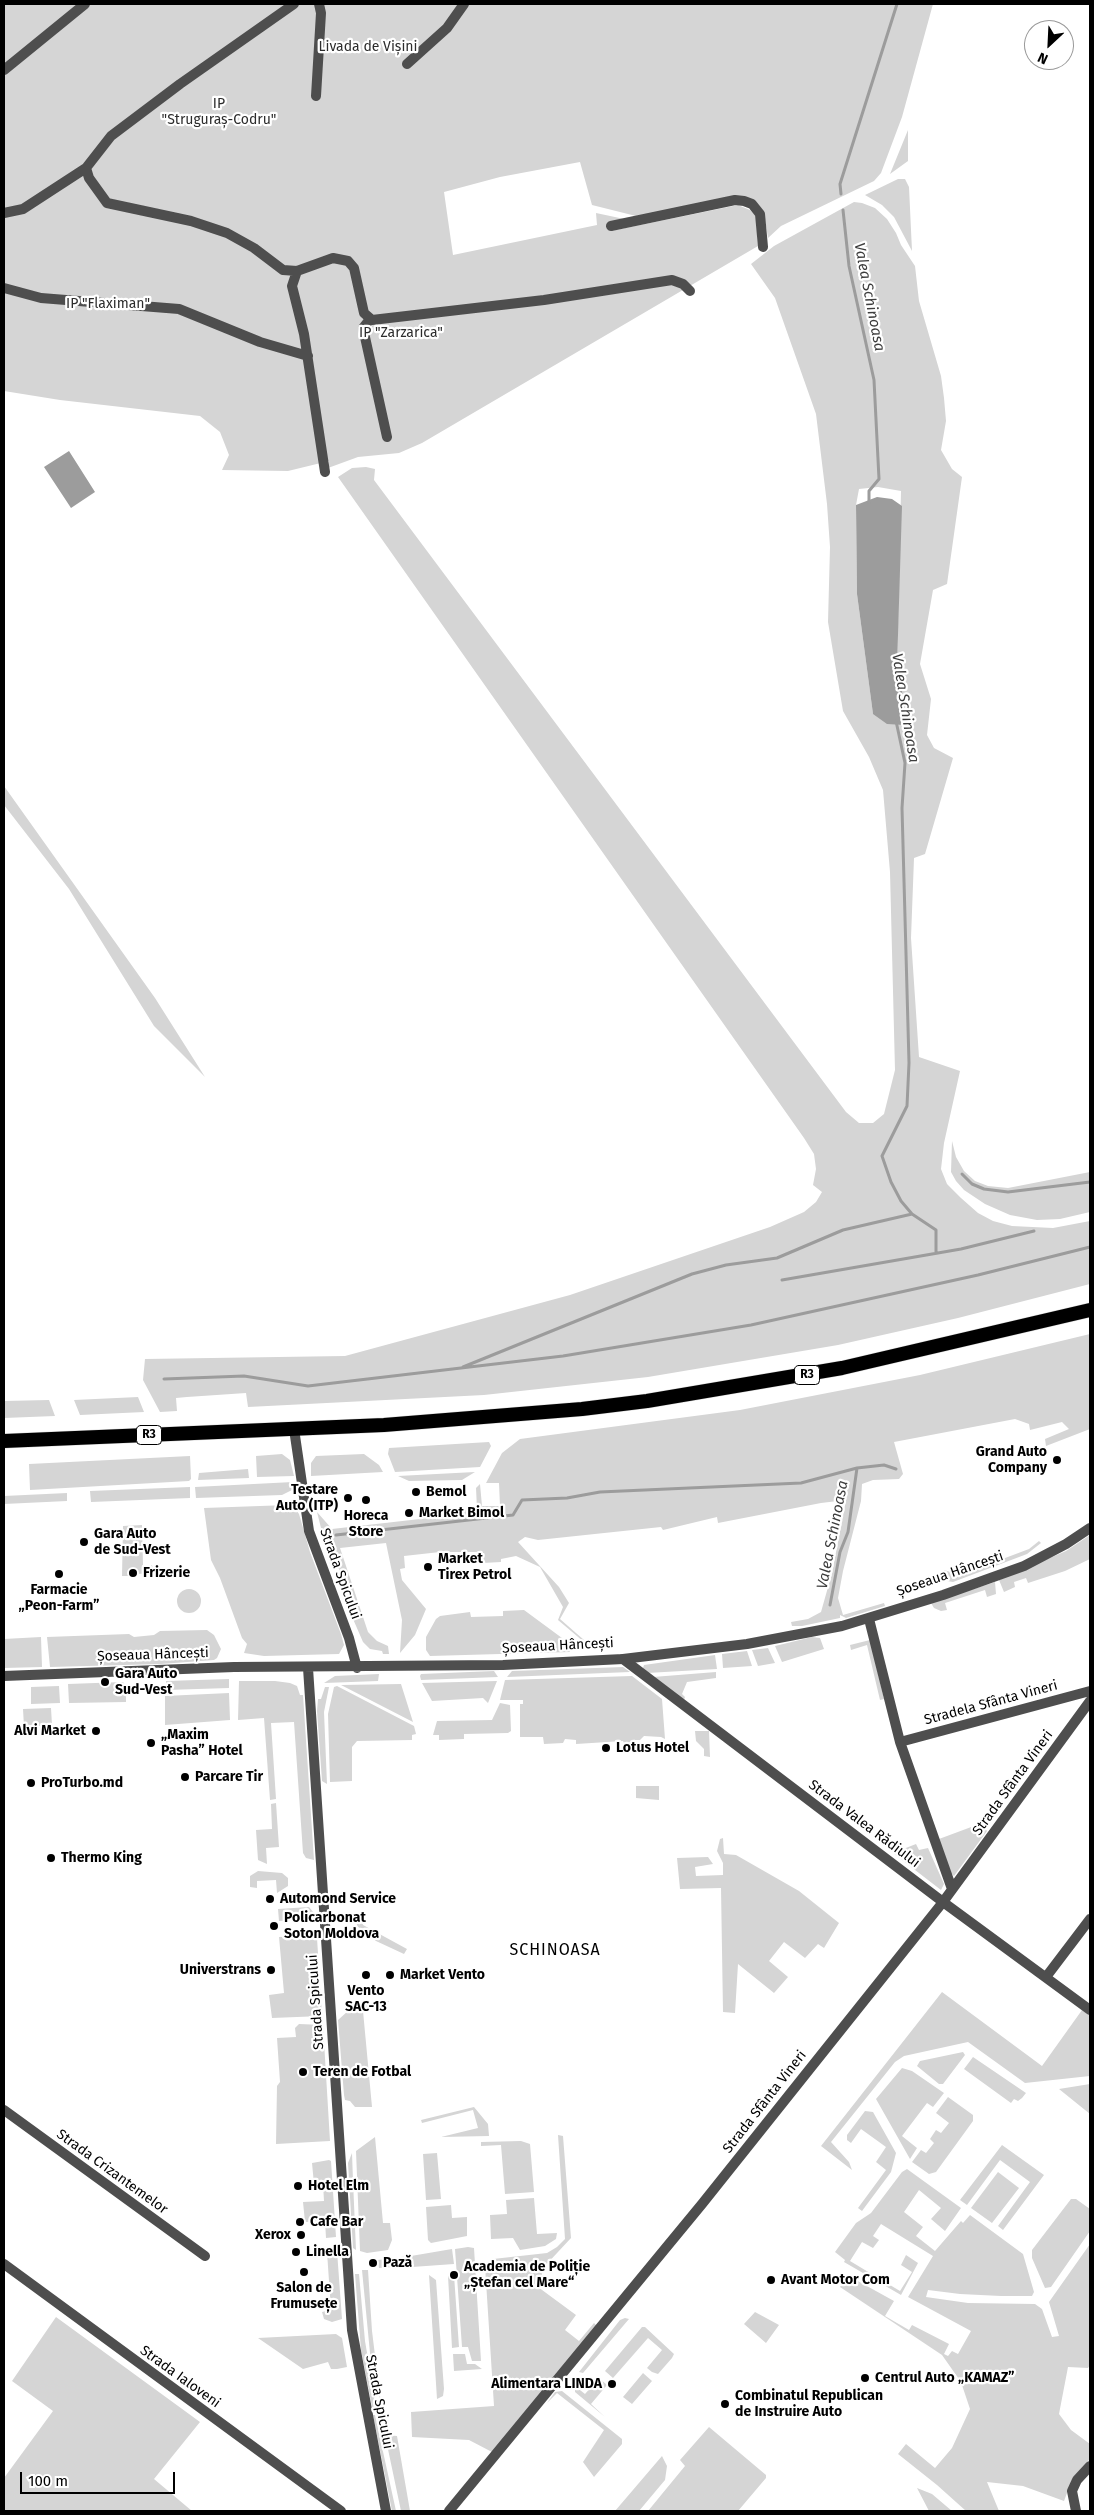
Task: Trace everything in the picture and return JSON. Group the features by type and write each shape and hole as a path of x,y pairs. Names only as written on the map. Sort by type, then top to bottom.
{"highway":[{"name":"R3","path":"4,1442 294,1429 518,1415 647,1401 842,1368 1090,1310"}],"street":[{"path":"4,70 85,4"},
{"path":"4,213 23,209 86,168 111,136 180,84 294,4"},
{"path":"316,96 322,13 320,4"},
{"path":"407,64 447,28 464,4"},
{"path":"86,168 89,178 108,203 191,220 218,230 254,248 283,270 297,271 333,258 348,261 354,268 364,313 374,320 544,300 672,280 683,284 690,291"},
{"path":"611,226 735,200 744,200 752,204 760,214 763,247"},
{"path":"297,271 292,286 308,356 325,472"},
{"path":"4,288 41,298 179,308 260,342 308,356"},
{"path":"370,319 364,328 387,437"},
{"name":"Strada Spicului","path":"294,1429 309,1531 349,1638 357,1668"},
{"name":"Șoseaua Hâncești","path":"4,1676 234,1668 503,1665 623,1659 673,1654 792,1637 869,1619 1024,1566 1066,1544 1090,1528"},
{"name":"Strada Valea Rădiului","path":"869,1619 900,1742 952,1889"},
{"name":"Strada Valea Rădiului","path":"623,1659 943,1902 1090,2010"},
{"name":"Strada Spicului","path":"308,1668 352,2330 386,2511"},
{"name":"Stradela Sfânta Vineri","path":"900,1742 1090,1691"},
{"name":"Strada Sfânta Vineri","path":"449,2511 696,2212 943,1902 1090,1701"},
{"path":"1046,1977 1090,1919"},
{"name":"Strada Crizantemelor","path":"4,2110 205,2256"},
{"name":"Strada Ialoveni","path":"4,2264 341,2511"},
{"path":"1076,2511 1072,2492 1077,2480 1090,2466"}],"green space":[{"path":"4,4 933,4 902,117 881,173 874,181 781,226 768,238 764,213 752,199 636,216 592,205 580,162 500,177 444,192 453,255 597,225 596,213 629,220 611,231 738,205 756,215 758,246 422,443 399,453 358,457 328,468 329,461 288,471 222,470 229,455 220,432 200,416 60,400 4,391"},
{"path":"908,130 908,161 890,174"},
{"path":"898,179 905,179 909,187 912,251 894,217 882,205 865,195"},
{"path":"854,202 862,203 875,208 887,219 915,266 919,301 941,376 946,421 941,450 952,469 962,477 947,584 933,590 920,664 931,699 927,735 934,748 953,758 925,854 914,858 911,938 919,1057 960,1071 944,1143 941,1169 947,1184 978,1213 993,1221 1012,1226 1053,1228 1090,1221 1090,1284 958,1318 838,1345 648,1377 484,1395 248,1407 246,1393 187,1397 176,1398 177,1411 160,1412 143,1380 145,1359 345,1356 570,1295 770,1227 804,1212 816,1202 822,1192 813,1185 816,1169 814,1154 804,1138 338,477 352,468 366,467 375,469 374,480 846,1112 859,1123 873,1123 884,1114 895,1070 890,872 883,790 869,757 843,711 828,622 830,547 827,504 816,414 775,298 751,264 774,246","holes":["878,487 901,491 897,667 906,710 873,714 857,594 856,505 859,489"]},
{"path":"4,786 155,998 205,1077 154,1026 69,889 4,805"},
{"path":"952,1141 956,1157 964,1171 975,1181 988,1186 1008,1188 1090,1172 1090,1212 1060,1219 1037,1220 1010,1215 985,1204 964,1190 951,1172"},
{"path":"1090,1334 1090,1429 1046,1446 1045,1439 1069,1429 1062,1422 1030,1430 1029,1424 1015,1419 894,1442 903,1474 899,1479 873,1480 862,1484 861,1501 838,1598 843,1615 884,1603 885,1606 846,1618 840,1615 840,1618 802,1626 792,1626 791,1622 808,1619 821,1612 832,1573 846,1500 718,1523 717,1517 663,1530 661,1527 538,1540 525,1537 518,1542 559,1587 569,1603 560,1619 584,1640 596,1646 605,1644 601,1648 584,1642 558,1620 563,1607 540,1567 516,1556 501,1559 501,1562 483,1563 481,1552 440,1552 404,1556 405,1568 400,1569 402,1580 426,1609 415,1635 400,1653 402,1620 386,1543 340,1548 368,1632 377,1641 388,1646 389,1654 383,1654 382,1651 370,1649 363,1642 350,1612 350,1601 339,1569 330,1564 317,1512 332,1529 464,1514 464,1510 477,1509 476,1488 480,1484 482,1506 500,1506 499,1483 486,1483 502,1453 520,1439 740,1410 920,1375"},
{"path":"138,1397 144,1412 80,1415 74,1400"},
{"path":"49,1400 55,1416 4,1418 4,1401"},
{"path":"489,1442 491,1446 480,1467 395,1472 388,1454 389,1448"},
{"path":"282,1454 290,1460 294,1476 257,1477 256,1456"},
{"path":"364,1454 379,1465 383,1472 311,1476 311,1463 316,1456"},
{"path":"190,1456 191,1479 189,1481 30,1490 29,1464"},
{"path":"248,1469 249,1478 198,1480 199,1473"},
{"path":"475,1472 462,1480 409,1481 398,1476"},
{"path":"293,1482 292,1490 282,1495 196,1498 195,1487"},
{"path":"190,1487 190,1498 91,1502 90,1491"},
{"path":"67,1493 67,1501 4,1504 4,1496"},
{"path":"288,1505 294,1507 299,1514 310,1552 341,1634 344,1645 339,1654 264,1656 244,1653 247,1644 242,1638 220,1578 211,1560 204,1508"},
{"path":"142,1525 143,1565 152,1565 154,1573 136,1574 136,1570 129,1570 129,1576 122,1576 123,1526"},
{"path":"1090,1535 1090,1559 1065,1571 1028,1583 1026,1578 1014,1582 1015,1587 1004,1592 999,1580 1066,1551"},
{"path":"1039,1541 1041,1543 1027,1554 953,1582 947,1581 944,1570 960,1575 1029,1549"},
{"path":"995,1582 996,1594 987,1597 985,1590 945,1603 947,1610 941,1611 934,1608 931,1603"},
{"path":"189,1589 197,1593 201,1601 197,1609 189,1613 181,1609 177,1601 181,1593"},
{"path":"524,1610 562,1638 570,1652 430,1656 426,1650 426,1637 436,1619 440,1616 470,1612 471,1617 503,1616 503,1611"},
{"path":"207,1630 214,1635 221,1649 214,1660 161,1664 50,1667 47,1637 129,1634 134,1637 154,1635 160,1631"},
{"path":"41,1637 42,1667 4,1668 4,1639"},
{"path":"812,1637 820,1638 824,1649 782,1662 775,1646"},
{"path":"870,1640 884,1699 880,1700 867,1645 851,1650 850,1645"},
{"path":"768,1648 775,1663 758,1666 752,1650"},
{"path":"747,1651 752,1666 723,1668 722,1654"},
{"path":"715,1655 717,1669 647,1673 643,1668 644,1665"},
{"path":"623,1667 630,1672 507,1677 512,1671"},
{"path":"494,1671 498,1677 421,1680 420,1676 421,1674"},
{"path":"716,1672 716,1678 687,1682 682,1694 685,1697 684,1700 653,1677"},
{"path":"379,1674 378,1681 324,1683 335,1676"},
{"path":"632,1676 662,1699 665,1739 644,1736 640,1740 635,1740 635,1743 624,1743 623,1741 576,1744 576,1740 565,1739 563,1743 544,1744 543,1737 520,1737 520,1704 523,1704 523,1700 500,1700 505,1680"},
{"path":"229,1679 229,1688 166,1690 166,1681"},
{"path":"239,1681 290,1683 297,1686 300,1695 303,1695 314,1860 306,1858 303,1853 294,1722 271,1723 276,1799 270,1800 264,1718 238,1720"},
{"path":"497,1681 488,1703 483,1698 432,1701 422,1683"},
{"path":"123,1682 126,1686 126,1702 69,1703 68,1684"},
{"path":"401,1684 413,1722 341,1685"},
{"path":"59,1686 60,1703 31,1704 31,1687"},
{"path":"337,1686 414,1726 416,1734 412,1735 412,1740 357,1741 352,1747 352,1781 330,1782 328,1714 334,1687"},
{"path":"325,1687 329,1687 324,1712 327,1784 322,1781 317,1711 318,1699 321,1699"},
{"path":"229,1693 230,1720 165,1725 165,1696"},
{"path":"500,1703 510,1705 511,1731 508,1733 464,1734 464,1739 439,1740 439,1735 433,1735 437,1721 492,1720"},
{"path":"51,1708 52,1725 24,1727 23,1709"},
{"path":"695,1731 709,1731 710,1757 704,1756 704,1749 696,1741"},
{"path":"636,1786 659,1786 659,1800 636,1798"},
{"path":"276,1803 279,1847 266,1848 267,1864 258,1860 256,1830 272,1829 271,1804"},
{"path":"982,1823 987,1831 954,1876 951,1873 939,1839"},
{"path":"723,1838 724,1854 736,1855 799,1891 839,1923 824,1948 818,1944 805,1958 784,1942 769,1961 788,1977 774,1993 738,1964 735,2013 723,2012 721,1888 680,1889 677,1858 708,1857 713,1864 695,1867 696,1876 723,1875 723,1863 717,1851 720,1839"},
{"path":"916,1844 919,1850 928,1848 944,1884 941,1890 893,1853"},
{"path":"258,1871 282,1873 288,1878 288,1886 277,1893 276,1880 257,1881 257,1888 250,1887 250,1876"},
{"path":"309,1907 314,1913 309,1919 279,1921 278,1909"},
{"path":"356,1917 362,1917 363,1925 407,1949 404,1954 376,1941 357,1926"},
{"path":"311,1936 317,1938 322,2016 272,2018 269,1995 284,1993 279,1937"},
{"path":"942,1992 1042,2066 1082,2010 1090,2016 1090,2076 1025,2083 968,2042 904,2056 895,2062 831,2142 849,2162 852,2170 821,2146"},
{"path":"389,2001 384,2007 363,2011 372,2107 355,2107 350,2101 345,2100 344,2095 338,2020 348,2011 362,2004"},
{"path":"299,2024 323,2025 330,2141 276,2144 277,2086 280,2082 277,2038 296,2037 295,2028"},
{"path":"963,2052 965,2055 943,2084 939,2084 917,2066 920,2061"},
{"path":"973,2057 1026,2093 1018,2101 1014,2099 1011,2103 964,2069"},
{"path":"902,2068 912,2071 944,2093 933,2107 927,2103 902,2136 917,2148 910,2159 876,2099"},
{"path":"1090,2084 1090,2114 1059,2089"},
{"path":"948,2097 973,2115 973,2121 936,2172 929,2174 912,2162 921,2150 926,2153 934,2143 930,2139 936,2130 941,2133 949,2123 936,2113"},
{"path":"474,2107 488,2124 489,2136 441,2137 478,2128 473,2110 422,2123 421,2120"},
{"path":"865,2111 873,2112 896,2153 891,2172 862,2211 858,2208 886,2170 876,2162 886,2147 861,2129 851,2143 847,2140 847,2135"},
{"path":"558,2135 563,2136 571,2238 544,2267 538,2287 576,2315 565,2330 579,2341 594,2323 598,2327 492,2452 469,2440 412,2437 411,2412 494,2406 485,2266 493,2259 547,2253 565,2239"},
{"path":"375,2137 383,2223 390,2223 392,2240 388,2250 367,2253 360,2251 356,2151"},
{"path":"521,2141 530,2144 534,2192 505,2194 501,2145 481,2146 481,2142"},
{"path":"1002,2145 1044,2175 1003,2230 998,2226 1030,2182 1000,2160 967,2205 960,2200"},
{"path":"352,2153 356,2250 353,2248 348,2163"},
{"path":"437,2153 441,2199 426,2200 423,2154"},
{"path":"331,2161 336,2237 326,2238 325,2221 305,2222 303,2202 324,2201 323,2184 314,2184 312,2163"},
{"path":"907,2169 961,2208 945,2231 931,2219 941,2208 919,2190 904,2212 923,2227 916,2236 935,2251 961,2221 963,2223 970,2215 1023,2254 1034,2292 1032,2296 1001,2296 928,2290 926,2297 968,2303 1035,2304 1042,2309 1052,2337 1059,2336 1049,2302 1090,2244 1090,2365 1088,2368 1068,2367 1059,2414 1071,2430 1090,2444 1090,2459 1073,2477 1064,2501 1023,2486 987,2482 999,2511 966,2511 898,2454 906,2444 935,2468 952,2448 970,2409 961,2382 942,2355 840,2287 843,2283 856,2280 894,2301 885,2316 909,2330 912,2325 949,2344 944,2354 948,2356 952,2351 958,2354 971,2331 908,2297 933,2256 881,2224 873,2236 879,2240 873,2248 862,2242 850,2261 900,2291 912,2272 901,2265 906,2255 918,2263 901,2295 844,2262 845,2260 835,2252 856,2223 871,2213 902,2172"},
{"path":"998,2172 1019,2188 992,2223 971,2208"},
{"path":"534,2198 537,2234 557,2233 556,2239 545,2246 520,2250 513,2238 491,2239 490,2215 507,2214 506,2200"},
{"path":"1071,2199 1076,2199 1090,2209 1090,2231 1051,2287 1045,2288 1032,2258 1032,2250"},
{"path":"451,2205 452,2218 467,2217 467,2236 431,2243 428,2240 426,2207"},
{"path":"474,2248 481,2361 472,2361 468,2347 462,2347 455,2249"},
{"path":"452,2249 454,2264 412,2267 411,2256"},
{"path":"337,2251 342,2319 332,2322 324,2319 322,2312 331,2310 327,2252"},
{"path":"408,2256 409,2266 379,2268 378,2260"},
{"path":"362,2270 368,2270 372,2331 381,2404 370,2353"},
{"path":"355,2274 359,2274 365,2341 376,2406 372,2407 361,2350"},
{"path":"429,2275 436,2280 444,2389 443,2396 437,2399"},
{"path":"454,2275 459,2347 452,2348 448,2276"},
{"path":"755,2312 779,2325 766,2343 744,2324"},
{"path":"56,2317 200,2422 154,2479 192,2511 4,2511 4,2478 53,2411 12,2381"},
{"path":"629,2319 583,2373 579,2372 620,2320"},
{"path":"642,2327 645,2327 674,2354 672,2358 658,2374 647,2368 662,2350 648,2338 613,2378 605,2371"},
{"path":"336,2334 342,2338 347,2367 337,2369 331,2369 328,2362 303,2369 258,2338"},
{"path":"453,2354 465,2354 467,2364 475,2364 482,2369 454,2371"},
{"path":"643,2373 652,2381 632,2404 623,2397"},
{"path":"599,2378 607,2385 591,2404 605,2417 575,2392 575,2386 585,2394"},
{"path":"562,2391 622,2439 622,2444 594,2477 583,2462 604,2430 557,2393 547,2403 555,2392"},
{"path":"373,2415 375,2415 396,2511 392,2511"},
{"path":"709,2427 766,2475 766,2478 738,2511 648,2511 685,2466 680,2460"},
{"path":"385,2435 397,2436 410,2511 401,2511"},
{"path":"662,2456 667,2466 665,2480 639,2511 615,2511"},
{"path":"917,2488 932,2494 952,2511 929,2511"}],"water":[{"path":"69,451 95,492 71,508 44,467"},
{"path":"877,497 892,499 902,506 897,667 906,710 904,725 887,724 873,714 857,594 856,505"}],"waterway":[{"name":"Valea Schinoasa","path":"841,194 840,184 897,4"},
{"name":"Valea Schinoasa","path":"843,210 849,266 874,380 879,479 869,491 869,502"},
{"name":"Valea Schinoasa","path":"896,721 905,763 902,808 909,1063 907,1106 882,1156 891,1182 901,1201 912,1214 936,1230 936,1253"},
{"path":"962,1174 972,1184 984,1189 1008,1192 1090,1182"},
{"path":"463,1367 692,1274 726,1265 777,1258 843,1230 912,1214"},
{"path":"782,1280 961,1249 1034,1231"},
{"path":"164,1379 244,1376 308,1386 563,1356 751,1325 978,1275 1090,1247"},
{"path":"336,1535 513,1515 522,1500 567,1498 600,1492 801,1483 857,1468 884,1465 896,1469"},
{"name":"Valea Schinoasa","path":"830,1605 840,1552 848,1532 857,1468"}],"place":[{"name":"Grand Auto Company","path":"1057,1460"},
{"name":"Bemol","path":"416,1492"},
{"name":"Testare Auto (ITP)","path":"348,1498"},
{"name":"Horeca Store","path":"366,1500"},
{"name":"Market Bimol","path":"409,1513"},
{"name":"Gara Auto de Sud-Vest","path":"84,1542"},
{"name":"Market Tirex Petrol","path":"428,1567"},
{"name":"Frizerie","path":"133,1573"},
{"name":"Farmacie „Peon-Farm”","path":"59,1574"},
{"name":"Gara Auto Sud-Vest","path":"105,1682"},
{"name":"Alvi Market","path":"96,1731"},
{"name":"„Maxim Pasha” Hotel","path":"151,1743"},
{"name":"Lotus Hotel","path":"606,1748"},
{"name":"Parcare Tir","path":"185,1777"},
{"name":"ProTurbo.md","path":"31,1783"},
{"name":"Thermo King","path":"51,1858"},
{"name":"Automond Service","path":"270,1899"},
{"name":"Policarbonat Soton Moldova","path":"274,1926"},
{"name":"Universtrans","path":"271,1970"},
{"name":"Vento SAC-13","path":"366,1975"},
{"name":"Market Vento","path":"390,1975"},
{"name":"Teren de Fotbal","path":"303,2072"},
{"name":"Hotel Elm","path":"298,2186"},
{"name":"Cafe Bar","path":"300,2222"},
{"name":"Xerox","path":"301,2235"},
{"name":"Linella","path":"296,2252"},
{"name":"Pază","path":"373,2263"},
{"name":"Salon de Frumusețe","path":"304,2272"},
{"name":"Academia de Poliție „Ștefan cel Mare“","path":"454,2275"},
{"name":"Avant Motor Com","path":"771,2280"},
{"name":"Centrul Auto „KAMAZ”","path":"865,2378"},
{"name":"Alimentara LINDA","path":"612,2384"},
{"name":"Combinatul Republican de Instruire Auto","path":"725,2404"}],"district":[{"name":"SCHINOASA","path":"555,1951"}],"park label":[{"name":"Livada de Vișini","path":"368,47"},
{"name":"IP \"Struguraș-Codru\"","path":"219,112"},
{"name":"IP \"Flaximan\"","path":"108,304"},
{"name":"IP \"Zarzarica\"","path":"401,333"}]}
